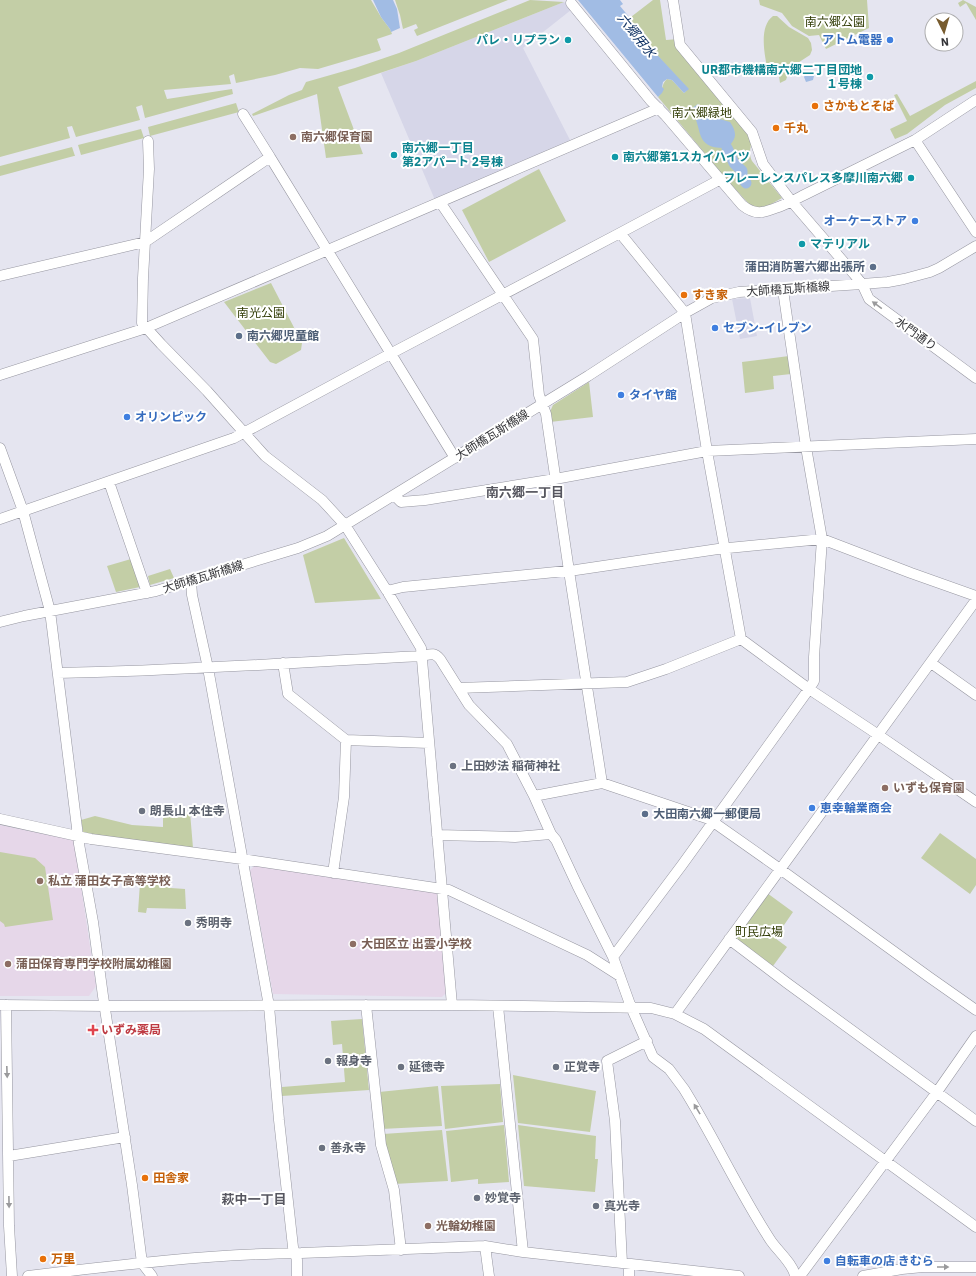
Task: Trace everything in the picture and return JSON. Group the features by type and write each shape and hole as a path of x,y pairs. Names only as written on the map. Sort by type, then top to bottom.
{"street":[{"name":"水門通り","path":"673,0 680,45 752,132 763,164 792,202 862,284 869,299 976,378"},
{"path":"571,3 651,101 659,108 742,205 752,212 768,212 792,202 915,140 976,100"},
{"path":"0,375 146,328 659,108"},
{"path":"243,114 455,458"},
{"path":"915,140 976,232"},
{"path":"148,141 149,169 142,323 207,391 265,456 322,500 345,525 421,648 452,1005"},
{"path":"0,276 145,242 270,157"},
{"path":"0,519 234,438 721,179"},
{"path":"440,202 533,339 539,395 546,414 602,783"},
{"path":"620,233 685,313 741,639 809,689 878,734 976,802"},
{"name":"大師橋瓦斯橋線","path":"0,622 24,616 147,593 304,546 327,536 542,405 685,313 712,298 739,292 888,282 930,272 976,246"},
{"path":"613,957 714,821 814,681 814,658 822,539 806,447 783,290"},
{"path":"394,495 401,502 425,500 555,479 708,451 976,438"},
{"path":"0,448 23,511 50,611 78,836 93,922 142,1263 152,1276"},
{"path":"109,482 147,593"},
{"path":"387,591 404,587 569,571 725,548 822,539 976,596"},
{"path":"191,581 192,595 208,668 269,1006 280,1120 297,1260 297,1276"},
{"path":"675,1014 976,600"},
{"path":"458,688 627,682 666,669 741,639"},
{"path":"58,673 208,668 422,656 432,654 436,655 469,704 507,744 613,957 631,1007 653,1057 669,1069 684,1089 768,1237 790,1266 795,1276"},
{"path":"283,663 288,694 346,740 429,743"},
{"path":"931,663 976,695"},
{"path":"333,873 344,797 346,740"},
{"path":"534,796 602,783 714,821 929,978 976,1010"},
{"path":"0,819 91,839 242,859 449,890 587,955 620,976"},
{"path":"437,835 515,837 551,834"},
{"path":"729,938 787,983 976,1120"},
{"path":"12,1276 9,1226 3,1005 452,1005 651,1008 675,1014 704,1029 976,1227"},
{"path":"366,1005 381,1145 394,1190 401,1250"},
{"path":"498,1006 523,1252"},
{"path":"800,1276 976,1036"},
{"path":"629,1276 626,1264 615,1121 607,1061 647,1041"},
{"path":"8,1156 124,1137"},
{"path":"485,1246 488,1276"},
{"path":"28,1276 142,1263 273,1253 401,1250 485,1246 523,1252 733,1276"},
{"path":"863,1276 923,1267 976,1267"}],"shaded area":[{"path":"564,2 571,10 523,48 570,140 435,200 381,73 416,61"},
{"path":"750,298 757,336 740,339 732,299"},
{"name":"私立 蒲田女子高等学校","path":"0,825 74,840 96,986 89,996 0,996"},
{"name":"大田区立 出雲小学校","path":"257,864 436,893 439,895 446,993 442,997 273,994 250,870"}],"green space":[{"path":"0,0 371,0 392,34 377,39 381,50 379,51 318,69 300,68 236,83 234,74 229,76 231,84 164,90 167,99 232,89 233,94 145,118 142,105 136,107 140,120 76,137 72,126 67,127 70,138 0,157"},
{"path":"395,0 508,0 417,36 414,30 418,28 416,24 403,29"},
{"path":"530,0 564,2 416,61 338,87 363,154 326,158 317,94 253,116 252,114 302,90 306,82 355,68 399,53"},
{"name":"南六郷緑地","path":"653,0 660,0 666,40 679,39 751,136 750,154 752,161 782,198 766,207 759,208 749,204 727,180 658,97 667,79 672,80 684,93 688,89 634,30 627,20"},
{"name":"南六郷公園","path":"759,0 867,0 869,28 826,49 819,35 809,36 792,26 782,13 760,5"},
{"path":"963,0 976,7 976,20 966,3 960,7 958,3"},
{"path":"773,16 777,16 789,27 808,38 811,43 812,50 810,55 790,68 786,80 780,83 778,70 768,72 764,50 765,27"},
{"path":"976,81 976,88 945,105 907,134 895,139 890,129 907,121 894,95 897,94 910,116"},
{"path":"236,103 239,112 150,136 148,127"},
{"path":"141,129 144,138 81,155 78,145"},
{"path":"72,147 75,156 0,176 0,166"},
{"path":"539,169 566,221 489,262 462,210"},
{"name":"南光公園","path":"271,283 302,343 301,350 276,364 270,362 224,302"},
{"path":"789,356 791,374 773,376 774,389 745,393 742,362"},
{"path":"589,382 593,417 550,422 549,414 553,405"},
{"path":"344,538 381,599 315,603 303,555"},
{"path":"131,559 140,587 116,592 107,566"},
{"path":"170,569 174,578 150,585 148,576"},
{"path":"190,812 193,848 130,842 83,832 81,820 95,816 132,825 163,827 163,815"},
{"path":"940,833 976,859 976,885 970,894 921,858"},
{"path":"0,852 35,858 45,867 53,920 5,927 0,921"},
{"path":"140,883 170,884 171,888 185,889 186,909 147,908 146,913 138,912"},
{"name":"町民広場","path":"767,893 793,912 775,938 787,947 773,966 734,937"},
{"path":"362,1019 369,1090 282,1096 282,1087 345,1082 342,1044 333,1045 331,1021"},
{"path":"513,1075 596,1091 590,1132 518,1123"},
{"path":"500,1084 503,1122 445,1129 441,1086"},
{"path":"438,1086 442,1126 381,1129 379,1092"},
{"path":"504,1125 509,1182 478,1184 478,1179 451,1182 446,1131"},
{"path":"518,1125 596,1136 595,1159 598,1159 595,1192 524,1186"},
{"path":"442,1130 448,1181 394,1184 383,1134"}],"water":[{"path":"373,0 393,0 397,9 400,28 391,32 381,17"},
{"path":"578,0 620,0 623,4 620,6 630,18 627,20 634,30 689,89 684,93 672,80 667,79 663,82 662,87 664,89 658,97"},
{"path":"807,72 812,72 816,75 814,76 813,80 806,82 804,77"},
{"path":"698,104 704,113 709,116 730,122 735,136 727,148 716,147 704,142 691,109"}],"waterway":[{"name":"六郷用水","path":"727,148 734,163 742,171 742,177 746,183"}],"place":[{"name":"パレ・リプラン","path":"568,40"},
{"name":"アトム電器","path":"890,40"},
{"name":"UR都市機構南六郷二丁目団地 １号棟","path":"870,77"},
{"name":"さかもとそば","path":"815,106"},
{"name":"千丸","path":"776,128"},
{"name":"南六郷保育園","path":"293,137"},
{"name":"南六郷一丁目 第2アパート 2号棟","path":"394,155"},
{"name":"南六郷第1スカイハイツ","path":"615,157"},
{"name":"フレーレンスパレス多摩川南六郷","path":"911,178"},
{"name":"オーケーストア","path":"915,221"},
{"name":"マテリアル","path":"802,244"},
{"name":"蒲田消防署六郷出張所","path":"873,267"},
{"name":"すき家","path":"684,295"},
{"name":"セブン-イレブン","path":"715,328"},
{"name":"南六郷児童館","path":"239,336"},
{"name":"タイヤ館","path":"621,395"},
{"name":"オリンピック","path":"127,417"},
{"name":"上田妙法 稲荷神社","path":"453,766"},
{"name":"いずも保育園","path":"885,788"},
{"name":"恵幸輪業商会","path":"812,808"},
{"name":"朗長山 本住寺","path":"142,811"},
{"name":"大田南六郷一郵便局","path":"645,814"},
{"name":"私立 蒲田女子高等学校","path":"40,881"},
{"name":"秀明寺","path":"188,923"},
{"name":"大田区立 出雲小学校","path":"353,944"},
{"name":"蒲田保育専門学校附属幼稚園","path":"8,964"},
{"name":"いずみ薬局","path":"93,1030"},
{"name":"報身寺","path":"328,1061"},
{"name":"延徳寺","path":"401,1067"},
{"name":"正覚寺","path":"556,1067"},
{"name":"善永寺","path":"322,1148"},
{"name":"田舎家","path":"145,1178"},
{"name":"妙覚寺","path":"477,1198"},
{"name":"真光寺","path":"596,1206"},
{"name":"光輪幼稚園","path":"428,1226"},
{"name":"万里","path":"43,1259"},
{"name":"自転車の店 きむら","path":"827,1261"}],"district":[{"name":"南六郷一丁目","path":"525,492"},
{"name":"萩中一丁目","path":"254,1199"}]}
